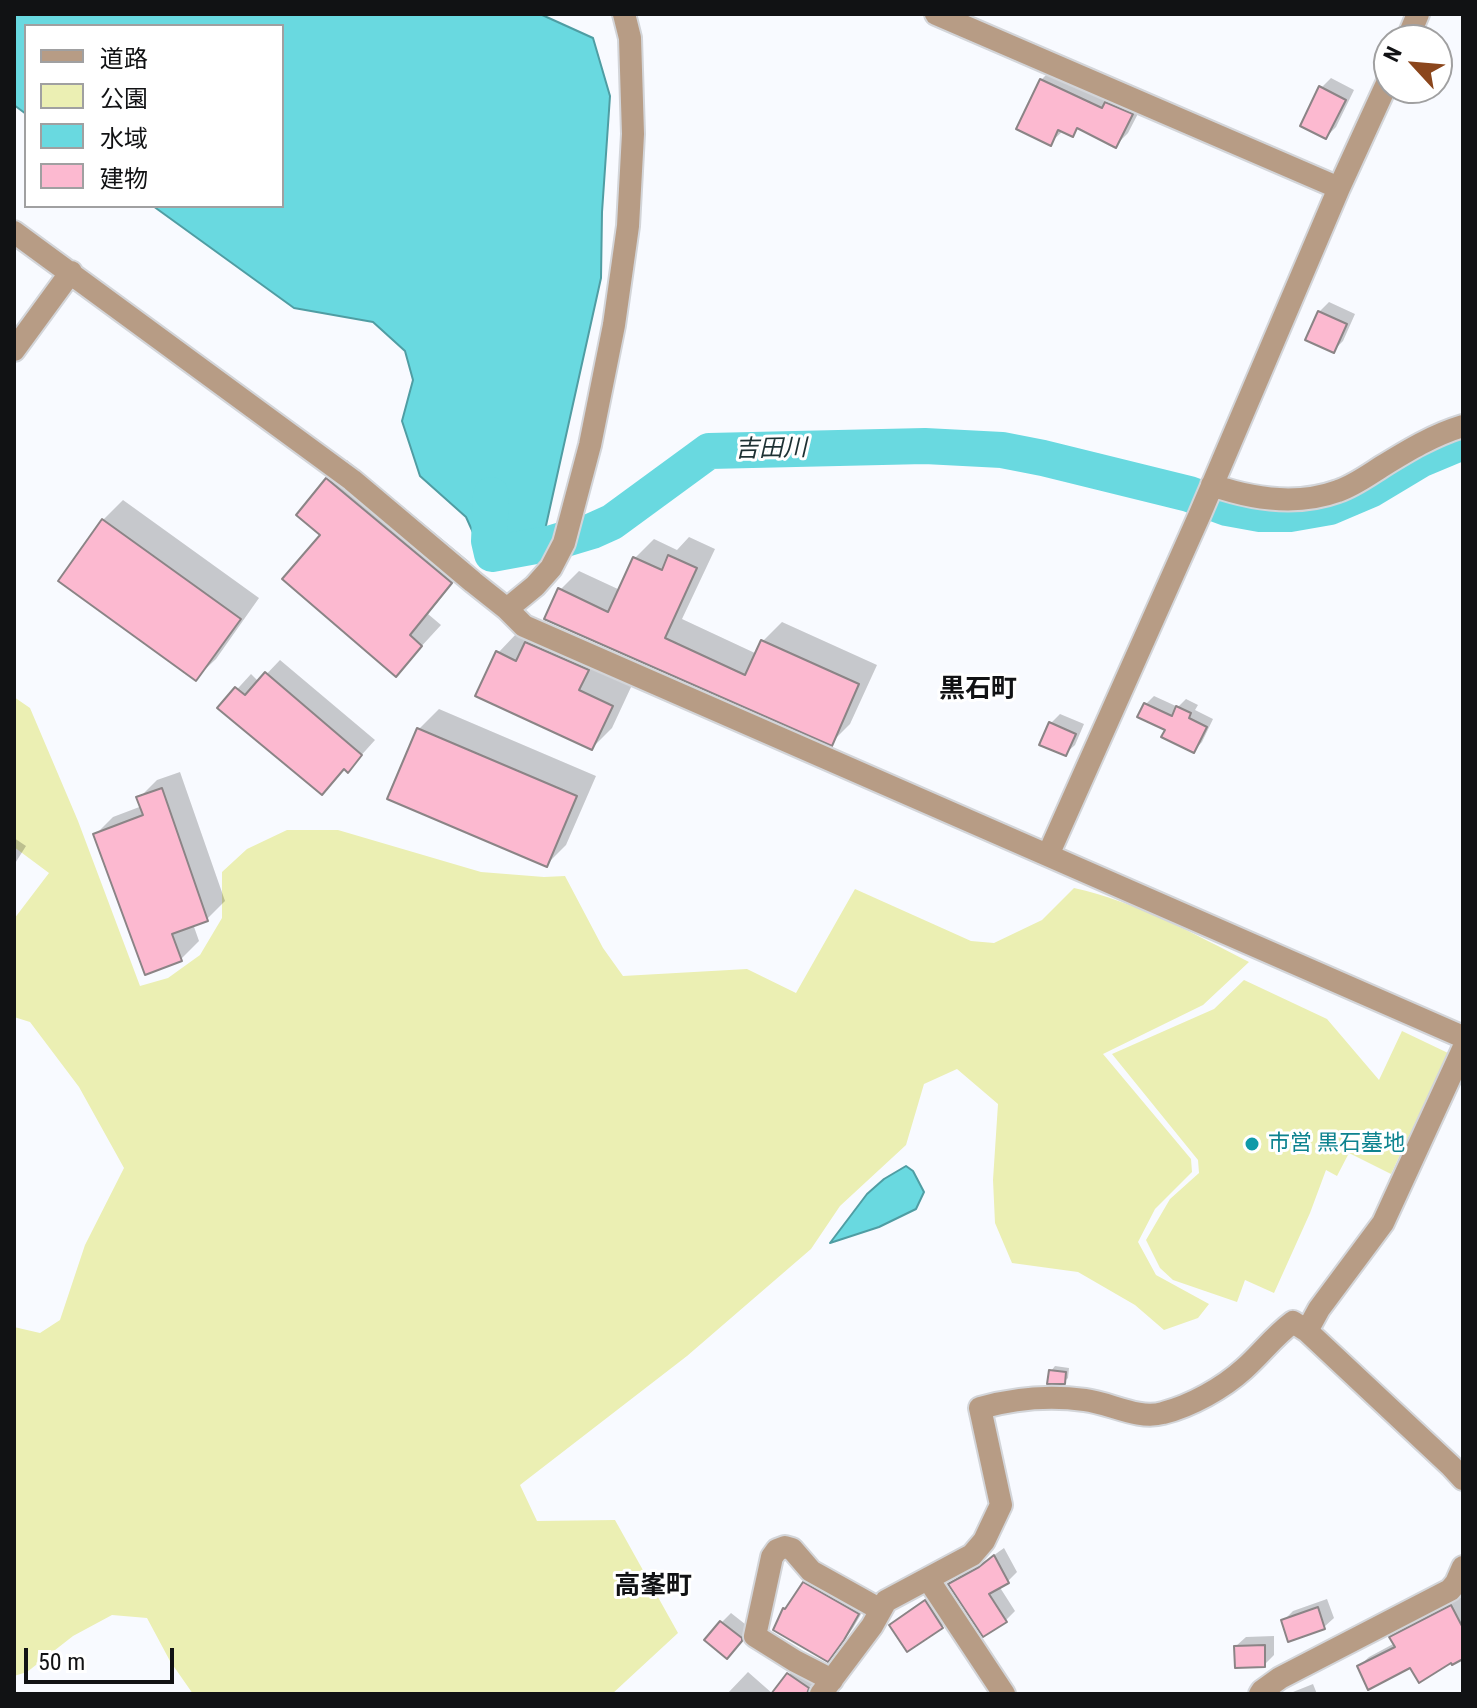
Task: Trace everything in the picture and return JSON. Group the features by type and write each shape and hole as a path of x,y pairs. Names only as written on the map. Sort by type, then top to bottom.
{"street":[{"path":"507,609 551,568 564,543 590,445 611,340 628,226 633,134 630,38 624,14"},
{"path":"936,14 1339,188"},
{"path":"1048,855 1378,104"},
{"path":"14,232 352,480 524,626 1463,1037"},
{"path":"14,350 71,272"},
{"path":"1212,485 1264,498 1291,500 1315,497 1339,491 1428,439 1463,426"},
{"path":"1307,1331 1319,1309 1383,1223 1463,1049"},
{"path":"881,1610 811,1571 792,1549 785,1547 777,1550 772,1557 755,1636 795,1661 826,1687 872,1626 881,1610 886,1601 972,1555 984,1541 1001,1505 980,1408 1034,1397 1108,1404 1150,1416 1163,1413 1225,1383 1293,1322 1307,1331 1463,1479"},
{"path":"1260,1694 1280,1678 1450,1590 1463,1567"},
{"path":"928,1579 1004,1694"}],"green space":[{"path":"14,697 30,708 78,821 140,986 168,978 200,955 222,918 222,872 247,849 287,830 338,830 481,872 565,876 603,948 623,976 747,969 796,993 855,889 971,941 994,943 1042,920 1074,888 1120,901 1206,940 1249,962 1203,1005 1103,1054 1191,1159 1192,1172 1155,1209 1138,1242 1156,1275 1209,1304 1198,1318 1164,1330 1135,1305 1078,1272 1012,1263 995,1223 993,1180 998,1104 957,1069 924,1084 906,1145 840,1206 811,1249 687,1356 520,1485 537,1521 615,1520 678,1633 612,1694 193,1694 170,1661 147,1618 112,1615 73,1636 27,1672 14,1676 14,1327 40,1333 60,1320 85,1245 124,1168 79,1087 30,1022 14,1017 14,919 49,873 14,847"},
{"path":"1244,980 1327,1019 1379,1080 1402,1031 1448,1053 1391,1174 1349,1153 1337,1176 1326,1170 1274,1293 1245,1280 1237,1302 1173,1280 1160,1268 1146,1240 1170,1199 1199,1173 1198,1160 1112,1054 1214,1009"}],"water":[{"path":"14,14 540,14 593,38 610,96 601,278 545,530 480,548 466,517 420,476 402,421 413,380 405,351 373,322 294,308 156,208 284,208 284,24 24,24 24,112 14,105"},
{"path":"906,1166 913,1171 924,1192 916,1209 879,1227 830,1243 867,1194"}],"building":[{"path":"1040,79 1102,108 1105,102 1133,114 1116,148 1077,128 1073,137 1058,130 1051,146 1016,129"},
{"path":"1319,86 1346,100 1326,139 1300,126"},
{"path":"1318,311 1347,324 1334,353 1305,340"},
{"path":"326,478 452,583 410,635 422,646 396,677 282,579 320,535 296,515"},
{"path":"102,519 241,619 196,681 58,581"},
{"path":"668,555 697,568 665,638 745,675 761,640 859,684 832,746 544,619 558,588 608,612 633,557 662,570"},
{"path":"525,642 589,670 579,690 613,706 592,750 475,696 496,651 516,661"},
{"path":"265,672 362,755 348,773 344,769 322,795 217,708 235,687 245,695"},
{"path":"1144,703 1172,716 1176,706 1191,713 1189,718 1207,727 1194,753 1161,737 1165,730 1137,717"},
{"path":"1049,722 1076,734 1066,756 1039,745"},
{"path":"417,728 577,796 547,867 387,799"},
{"path":"162,788 208,921 172,934 182,961 145,975 93,834 143,815 136,797"},
{"path":"1049,1370 1066,1372 1065,1384 1047,1384"},
{"path":"994,1555 1009,1583 989,1594 1007,1622 983,1637 948,1584"},
{"path":"803,1582 859,1614 828,1662 773,1630 783,1608"},
{"path":"925,1600 943,1628 907,1652 889,1625"},
{"path":"1451,1605 1463,1628 1463,1659 1419,1683 1410,1668 1368,1690 1357,1666 1395,1647 1389,1637"},
{"path":"1318,1607 1325,1629 1288,1642 1281,1620"},
{"path":"720,1621 742,1638 727,1659 704,1640"},
{"path":"1265,1645 1265,1667 1235,1668 1234,1646"},
{"path":"787,1673 809,1688 807,1694 771,1694"}],"waterway":[{"name":"吉田川","path":"491,495 489,541 492,554 552,543 612,522 709,451 925,446 1002,450 1189,494 1227,508 1260,514 1290,514 1330,507 1370,490 1420,460 1463,442"}],"place":[{"name":"市営 黒石墓地","path":"1252,1144"}],"district":[{"name":"黒石町","path":"978,690"},
{"name":"高峯町","path":"653,1587"}]}
